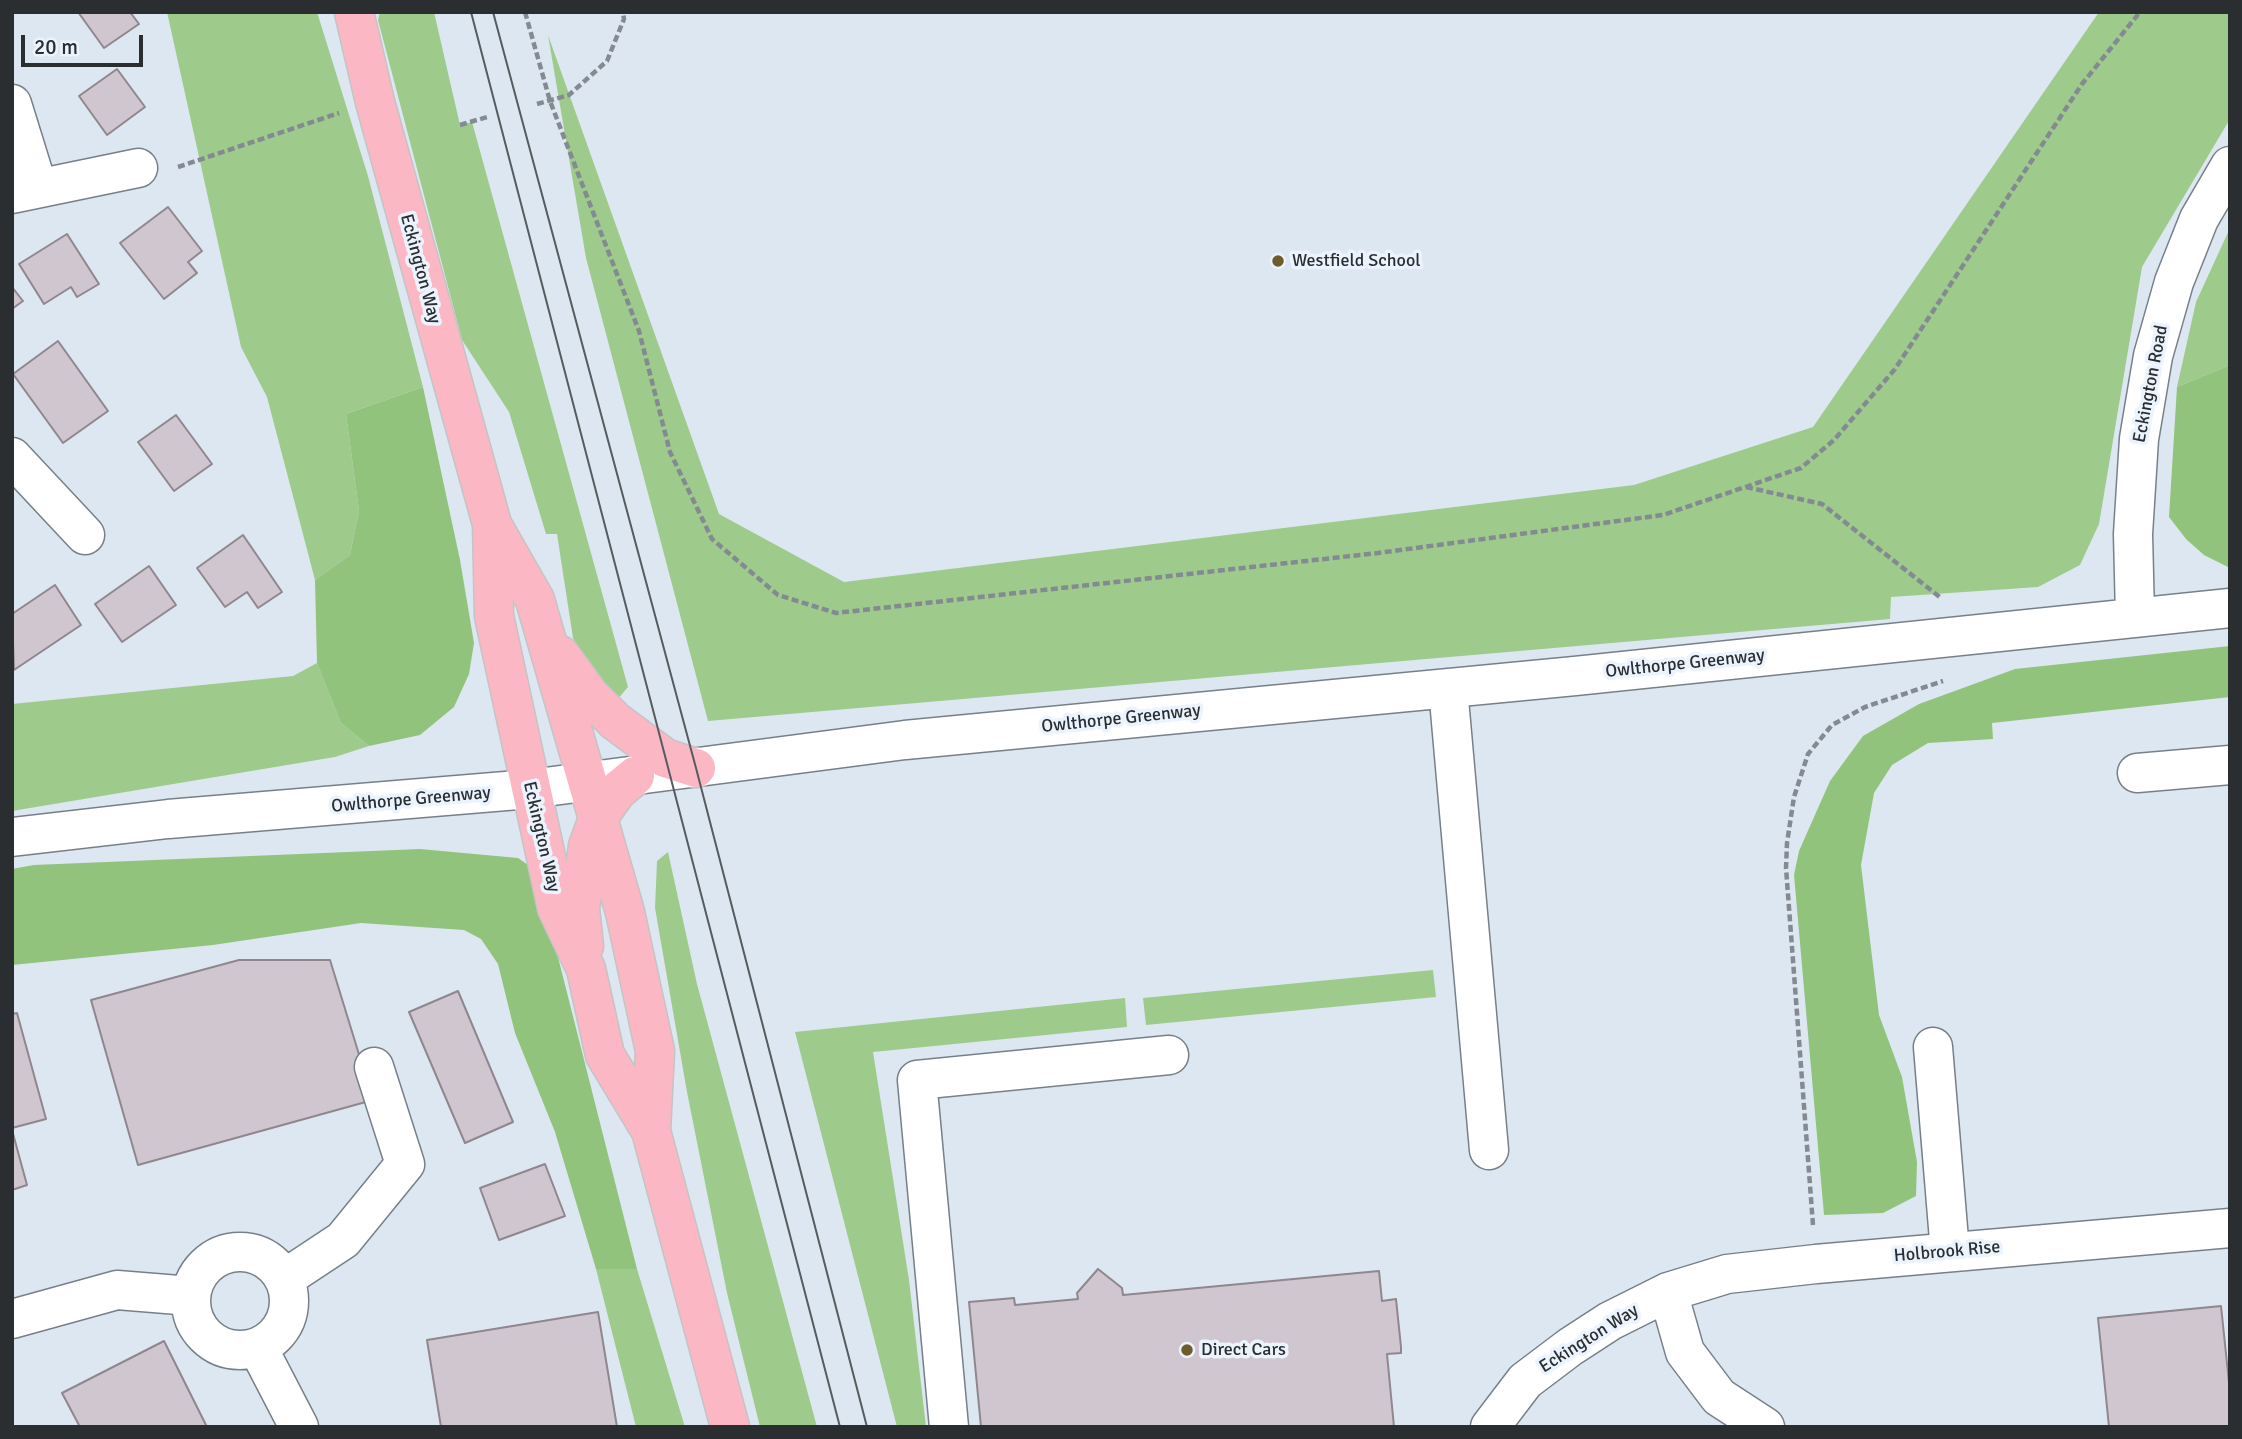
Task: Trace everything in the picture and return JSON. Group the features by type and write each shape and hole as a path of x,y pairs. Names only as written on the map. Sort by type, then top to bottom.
{"main road":[{"name":"Eckington Way","path":"354,12 375,102 492,524 535,600 625,912 655,1051 651,1131"},
{"name":"Eckington Way","path":"492,524 494,616 557,908 586,969 605,1055 651,1131 730,1427"},
{"path":"546,637 590,696 615,721 666,758 696,768"},
{"path":"586,969 580,909 594,799"}],"street":[{"path":"12,104 25,191 138,167"},
{"name":"Eckington Road","path":"2135,617 2133,534 2139,439 2152,356 2174,282 2199,219 2230,166"},
{"path":"18,477 85,535"},
{"name":"Owlthorpe Greenway","path":"12,837 168,820 530,789 594,799 635,776 905,740 2230,608"},
{"path":"1448,688 1489,1150"},
{"path":"2137,773 2230,765"},
{"path":"1933,1048 1950,1252"},
{"path":"949,1427 917,1080 1169,1055"},
{"path":"284,1279 343,1240 405,1164 374,1067"},
{"name":"Holbrook Rise","path":"1668,1292 1727,1274 2230,1228"},
{"path":"247,1252 262,1257 275,1266 284,1279 289,1303 283,1326 272,1339 258,1348 241,1351 224,1349 209,1340 198,1328 191,1312 191,1296 195,1280 204,1267 216,1258 247,1252"},
{"path":"12,1319 117,1290 191,1296"},
{"path":"1668,1292 1685,1352 1719,1397 1765,1427"},
{"name":"Eckington Way","path":"1490,1427 1525,1381 1570,1347 1611,1321 1668,1292"},
{"path":"258,1348 299,1427"}],"path":[{"path":"525,12 550,101 639,331 670,452 712,539 778,595 836,613 1378,553 1663,515 1801,468 1834,440 1895,369 2082,85 2140,12"},
{"path":"537,104 569,95 607,61 624,19 623,12"},
{"path":"138,167 159,174 340,112"},
{"path":"460,125 487,117"},
{"path":"1746,486 1822,504 1943,599"},
{"path":"1816,1264 1786,868 1794,797 1808,754 1832,725 1865,707 1944,680"}],"green space":[{"path":"167,12 317,12 368,176 423,387 346,414 359,511 350,555 315,580 267,397 241,347"},
{"path":"380,12 434,12 460,125 472,122 628,687 616,701 592,681 573,638 557,534 546,534 509,412 462,340 378,20"},
{"path":"2099,12 2230,12 2230,119 2142,267 2099,524 2080,565 2038,587 1891,597 1890,619 708,721 586,258 548,35 719,514 844,582 1634,485 1813,427"},
{"path":"2230,228 2230,365 2177,387 2196,302"},
{"path":"2230,365 2230,568 2204,555 2186,539 2169,517 2177,387"},
{"path":"423,387 460,560 474,643 469,674 454,707 420,735 369,746 341,723 317,663 315,580 350,555 359,511 346,414"},
{"path":"2230,646 2230,697 1992,723 1993,739 1928,743 1892,765 1874,793 1861,865 1879,1015 1902,1077 1917,1162 1916,1196 1883,1213 1824,1215 1794,875 1799,851 1830,781 1863,736 1919,704 2015,669"},
{"path":"317,663 341,723 369,746 335,757 12,811 12,704 293,676"},
{"path":"420,849 518,858 531,867 541,890 637,1269 596,1269 555,1132 515,1033 498,964 481,939 464,930 361,923 213,945 12,965 12,869 34,865"},
{"path":"668,852 697,984 817,1427 760,1427 727,1293 687,1092 655,908 657,861"},
{"path":"1433,970 1436,997 1146,1025 1143,998"},
{"path":"1125,998 1127,1027 873,1052 909,1280 926,1427 897,1427 795,1032"},
{"path":"596,1269 637,1269 685,1427 636,1427"}],"building":[{"path":"78,12 130,12 139,24 104,48"},
{"path":"117,69 145,107 107,135 79,96"},
{"path":"168,207 202,251 188,262 197,273 164,299 120,243"},
{"path":"67,234 99,284 77,297 71,287 44,304 19,264"},
{"path":"12,287 23,301 12,309"},
{"path":"58,341 108,411 63,443 13,374"},
{"path":"176,415 212,464 174,491 138,442"},
{"path":"243,535 282,592 258,608 247,592 225,607 197,568"},
{"path":"149,566 176,605 122,642 95,604"},
{"path":"55,585 81,625 14,670 12,614"},
{"path":"239,960 330,960 373,1100 138,1165 91,1000"},
{"path":"458,991 513,1122 465,1143 409,1012"},
{"path":"17,1013 46,1119 12,1128 12,1014"},
{"path":"12,1130 27,1185 12,1190"},
{"path":"545,1164 565,1216 499,1240 480,1188"},
{"name":"Direct Cars","path":"1098,1269 1122,1288 1123,1295 1379,1271 1382,1301 1396,1299 1401,1347 1401,1353 1387,1354 1394,1427 981,1427 969,1302 1014,1298 1015,1305 1078,1299 1077,1293"},
{"path":"2221,1306 2230,1392 2230,1427 2109,1427 2098,1318"},
{"path":"598,1312 617,1427 441,1427 427,1340"},
{"path":"164,1341 207,1427 80,1427 62,1393"}],"tram line":[{"path":"471,12 840,1427"},
{"path":"493,12 696,768 867,1427"}],"place":[{"name":"Westfield School","path":"1278,261"},
{"name":"Direct Cars","path":"1187,1350"}]}
